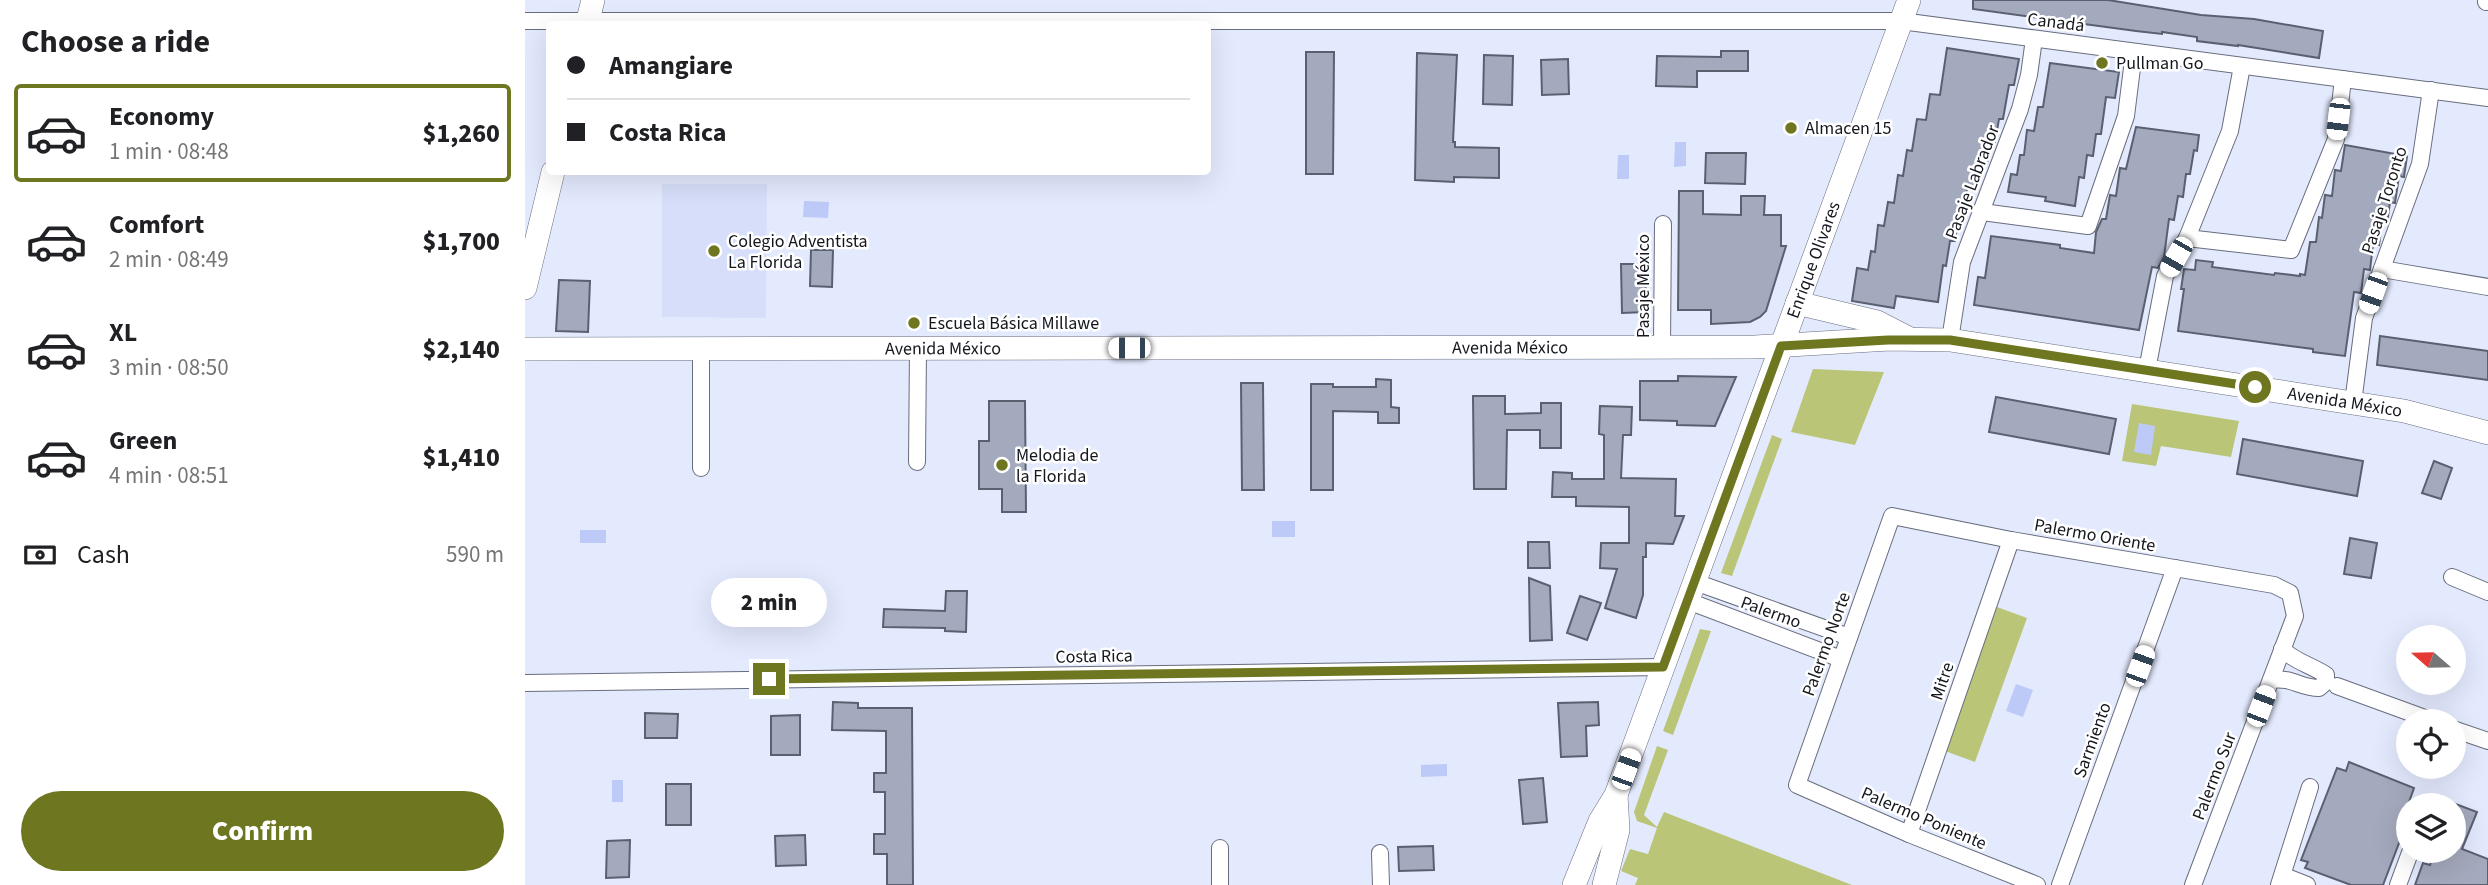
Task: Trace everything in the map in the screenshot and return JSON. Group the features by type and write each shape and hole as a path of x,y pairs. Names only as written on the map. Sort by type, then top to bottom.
{"street":[{"name":"Canadá","path":"525,21 590,15 1905,11 2035,38 2488,98"},
{"name":"Enrique Olivares","path":"1574,885 1600,821 1616,795 1905,11"},
{"name":"Pasaje Labrador","path":"1950,340 1962,262 2020,109 2035,38"},
{"path":"1982,212 2088,226 2126,116 2134,52"},
{"path":"2147,370 2165,276 2187,238 2230,131 2242,66"},
{"path":"2187,238 2291,250 2336,139 2343,79"},
{"name":"Pasaje Toronto","path":"2353,403 2364,318 2420,164 2431,90"},
{"path":"525,288 552,175"},
{"name":"Pasaje México","path":"1662,347 1663,225"},
{"path":"2382,268 2488,287"},
{"path":"1797,303 1877,322 1910,339"},
{"name":"Avenida México","path":"525,349 1662,347 1950,340 2404,411 2488,433"},
{"path":"701,348 701,468"},
{"path":"917,462 918,348"},
{"name":"Palermo Oriente","path":"1892,516 2011,540 2274,585 2290,593"},
{"name":"Palermo Norte","path":"1797,785 1892,516"},
{"name":"Mitre","path":"1909,834 2011,540"},
{"name":"Sarmiento","path":"2060,885 2175,568"},
{"path":"2452,577 2488,592"},
{"name":"Palermo","path":"1691,592 1849,637"},
{"name":"Palermo","path":"1691,592 1841,659"},
{"name":"Palermo Sur","path":"2193,885 2295,616 2290,593"},
{"path":"2270,680 2285,678 2311,688 2319,688 2326,682 2326,675 2293,660 2282,649"},
{"name":"Costa Rica","path":"525,683 1663,667"},
{"path":"2337,686 2400,709"},
{"path":"2466,733 2488,741"},
{"name":"Palermo Poniente","path":"1797,785 1909,834 2037,885"},
{"path":"2307,885 2281,880 2310,787"},
{"name":"Enrique Olivares","path":"1604,885 1618,831 1616,795"},
{"path":"1220,848 1220,885"},
{"path":"1380,853 1381,885"},
{"path":"2398,885 2406,863"}],"shaded area":[{"name":"Colegio Adventista La Florida","path":"662,184 767,184 766,318 662,317"}],"green space":[{"path":"1813,369 1884,372 1855,445 1791,432"},
{"path":"2132,404 2239,421 2231,457 2161,446 2156,466 2122,461"},
{"path":"1772,435 1782,439 1732,576 1721,573"},
{"path":"1997,607 2027,618 1975,762 1945,751"},
{"path":"1700,629 1711,631 1673,735 1663,731"},
{"path":"1657,746 1668,750 1644,815 1657,827 1664,812 1852,885 1635,885 1638,878 1621,871 1630,849 1648,854 1657,828 1637,821 1634,812"}],"water":[{"path":"1675,142 1686,142 1686,166 1674,167"},
{"path":"1618,155 1629,155 1629,179 1617,179"},
{"path":"804,201 829,202 828,218 803,217"},
{"path":"2139,423 2155,426 2151,455 2134,452"},
{"path":"1272,521 1295,521 1295,537 1272,537"},
{"path":"580,530 606,530 606,543 580,543"},
{"path":"2016,684 2033,690 2023,717 2006,711"},
{"path":"1447,764 1447,776 1421,777 1421,765"},
{"path":"612,780 623,780 623,802 612,802"}],"building":[{"path":"1973,0 2108,0 2323,31 2319,58 2197,41 2197,37 2162,32 2136,31 1973,9"},
{"path":"1947,48 2019,59 2014,85 2009,85 2003,119 1999,119 1995,142 1990,141 1987,164 1978,163 1974,189 1967,188 1963,216 1959,215 1955,241 1950,241 1946,266 1943,265 1938,302 1896,296 1894,308 1852,301 1857,268 1868,270 1871,251 1875,252 1878,225 1884,226 1888,202 1894,203 1898,175 1903,176 1907,150 1912,151 1917,119 1926,120 1930,94 1940,95"},
{"path":"1721,51 1748,51 1748,71 1697,71 1697,87 1656,86 1657,56 1721,57"},
{"path":"1306,52 1334,52 1333,174 1306,174"},
{"path":"1417,53 1457,55 1453,142 1455,147 1499,148 1499,178 1454,177 1454,182 1415,180"},
{"path":"1484,55 1513,56 1512,105 1483,104"},
{"path":"1568,59 1569,94 1542,95 1541,60"},
{"path":"2050,63 2119,72 2115,98 2106,97 2101,134 2096,134 2093,156 2087,155 2084,178 2079,177 2075,206 2045,201 2046,197 2008,192 2011,174 2017,175 2020,155 2024,155 2027,130 2034,131 2038,107 2043,107"},
{"path":"2136,127 2199,135 2190,174 2186,174 2183,197 2178,196 2174,220 2169,219 2164,257 2158,268 2152,267 2139,330 1974,305 1978,277 1985,278 1991,236 2060,245 2060,248 2094,253 2096,232 2102,219 2106,219 2110,195 2116,196 2120,168 2126,169"},
{"path":"2345,145 2407,156 2404,177 2399,176 2395,203 2390,202 2387,224 2382,223 2379,245 2373,244 2370,270 2364,269 2361,293 2354,292 2345,356 2313,352 2313,349 2178,331 2184,269 2195,270 2196,260 2213,262 2212,267 2274,275 2305,275 2310,242 2316,242 2325,195 2332,196 2335,170 2341,171"},
{"path":"1706,153 1746,153 1745,184 1705,183"},
{"path":"1679,191 1703,191 1703,214 1741,215 1741,196 1765,196 1764,215 1781,215 1781,246 1786,246 1766,311 1760,317 1750,322 1711,324 1711,310 1678,310"},
{"path":"811,250 833,250 832,287 810,286"},
{"path":"1621,264 1645,264 1646,312 1622,313"},
{"path":"559,280 590,281 588,332 556,331"},
{"path":"2380,336 2488,351 2488,380 2377,365"},
{"path":"1678,376 1736,377 1715,426 1640,420 1640,381 1678,381"},
{"path":"1376,379 1391,380 1391,407 1399,408 1399,423 1378,423 1378,412 1333,411 1333,490 1311,490 1311,384 1376,387"},
{"path":"1241,383 1263,383 1264,490 1242,490"},
{"path":"1473,396 1505,396 1505,414 1541,413 1541,403 1561,403 1561,448 1540,448 1540,430 1507,430 1506,489 1474,489"},
{"path":"1996,397 2116,419 2109,454 1989,432"},
{"name":"Melodia de la Florida","path":"989,401 1025,401 1026,512 1002,512 1002,489 979,489 979,441 989,441"},
{"path":"1600,406 1632,407 1631,435 1623,435 1621,478 1676,479 1675,516 1684,516 1673,544 1646,543 1646,557 1643,557 1643,595 1636,618 1605,608 1617,569 1600,568 1601,543 1629,543 1629,507 1576,506 1576,497 1552,497 1553,472 1572,473 1572,479 1604,479 1604,435 1599,434"},
{"path":"2243,439 2363,461 2357,496 2237,474"},
{"path":"2434,461 2452,468 2441,499 2422,493"},
{"path":"2350,538 2377,543 2371,578 2344,574"},
{"path":"1528,542 1549,542 1550,568 1528,568"},
{"path":"1529,578 1550,586 1552,640 1530,641"},
{"path":"946,591 967,591 966,632 945,631 945,628 883,627 884,609 945,611"},
{"path":"1580,596 1601,603 1587,640 1567,633"},
{"path":"833,702 858,703 858,708 912,708 913,885 887,885 887,854 874,854 874,834 885,834 885,792 874,792 874,773 886,773 886,731 832,730"},
{"path":"1598,702 1599,725 1586,726 1587,756 1561,757 1558,703"},
{"path":"645,713 678,714 677,738 645,738"},
{"path":"800,715 800,755 771,755 771,716"},
{"path":"2349,762 2414,788 2412,793 2396,793 2396,851 2383,885 2351,885 2305,868 2308,862 2301,860 2337,768 2346,771"},
{"path":"1543,778 1547,822 1523,824 1519,780"},
{"path":"666,784 691,784 691,825 666,825"},
{"path":"2466,808 2477,812 2466,839"},
{"path":"805,835 806,865 776,866 775,836"},
{"path":"630,840 629,877 606,878 607,841"},
{"path":"1433,846 1434,870 1399,871 1398,847"},
{"path":"2466,851 2488,859 2488,885 2415,885 2423,863 2466,863"}],"place":[{"name":"Pullman Go","path":"2102,63"},
{"name":"Almacen 15","path":"1791,128"},
{"name":"Colegio Adventista La Florida","path":"714,251"},
{"name":"Escuela Básica Millawe","path":"914,323"},
{"name":"Melodia de la Florida","path":"1002,465"}],"route":[{"path":"769,679 1663,667 1781,346 1910,339 1950,340 2255,387"}]}
